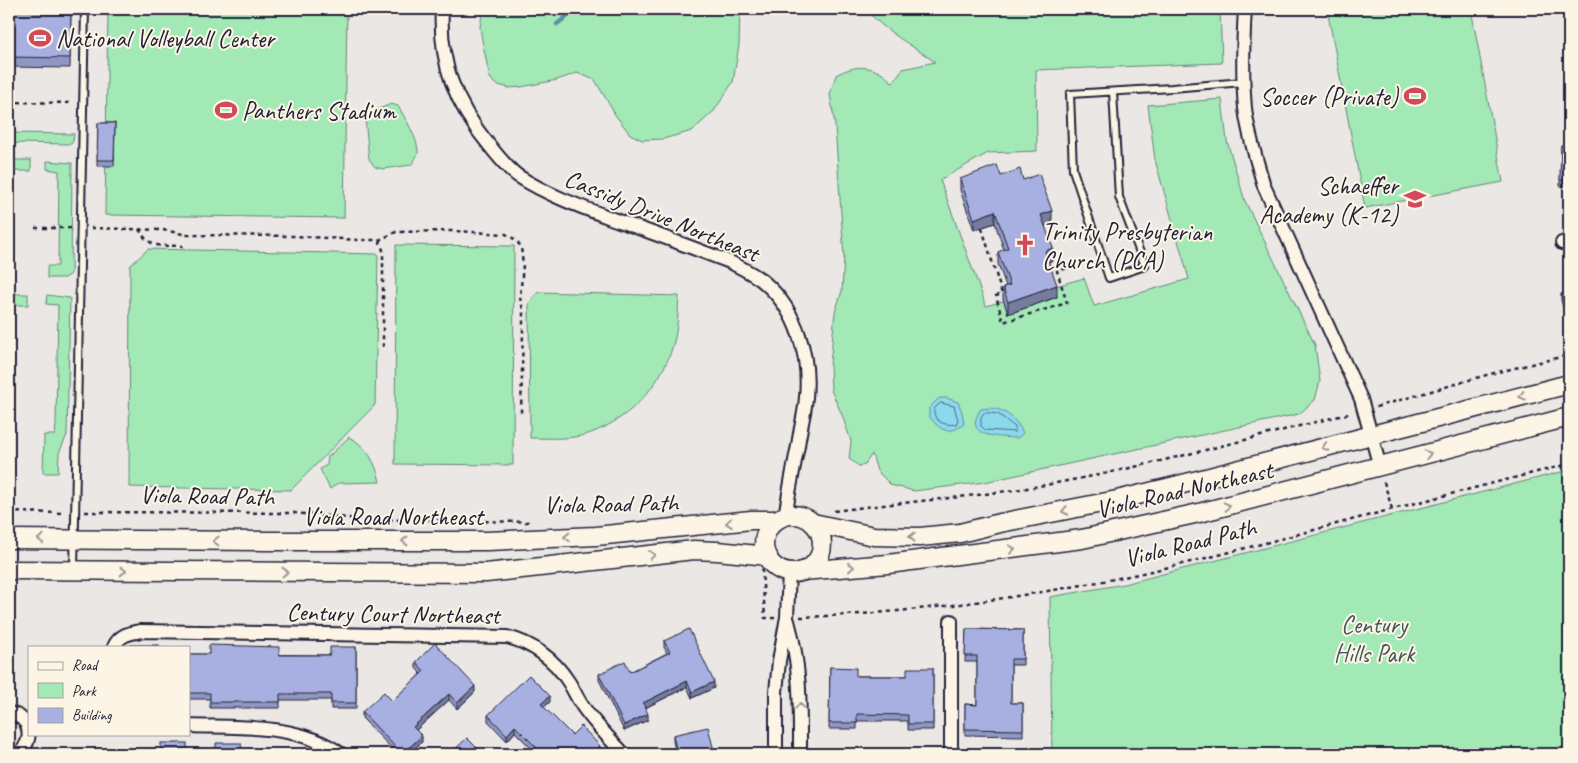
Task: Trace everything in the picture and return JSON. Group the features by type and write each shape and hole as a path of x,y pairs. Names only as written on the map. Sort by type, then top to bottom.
{"main road":[{"name":"Viola Road Northeast","path":"813,523 874,536 920,537 960,533 1162,489 1569,384"},
{"name":"Viola Road Northeast","path":"796,571 888,564 1082,539 1199,513 1569,417"},
{"path":"801,516 813,523 819,531 822,547 816,562 796,571 779,568 768,556 765,540 767,532 781,518 801,516"},
{"name":"Viola Road Northeast","path":"9,538 487,541 596,536 781,518"},
{"path":"9,570 486,573 694,550 768,556"}],"street":[{"name":"Cassidy Drive Northeast","path":"442,9 443,51 449,75 458,98 470,120 498,157 516,174 562,200 730,262 765,283 778,296 797,328 804,351 807,373 806,397 781,518"},
{"path":"1245,9 1243,82 1245,110 1254,154 1264,186 1364,410 1380,467"},
{"path":"776,754 776,692 779,661 796,571"},
{"path":"787,617 798,664 800,754"},
{"path":"951,621 952,754"},
{"name":"Century Court Northeast","path":"115,646 123,636 129,633 141,632 507,637 534,648 553,663 567,680 585,710 624,754"},
{"path":"9,713 22,718 28,729"},
{"path":"190,726 281,731 314,740 341,754"},
{"path":"19,754 25,748 29,736"}],"lane":[{"path":"74,571 85,9"},
{"path":"1113,92 1119,197 1145,266 1109,278 1073,170 1070,94 1243,82"}],"path":[{"path":"9,102 73,103"},
{"path":"35,228 140,229 163,230 188,235 296,236 379,240 396,232 494,232 506,234 516,240 520,247 523,264 520,298 523,310 520,413"},
{"path":"982,228 1002,294 996,296 1004,322 1066,303 1057,272 1101,258"},
{"path":"140,229 147,242 153,245 183,246"},
{"path":"379,240 382,250 383,347"},
{"path":"827,512 1055,483 1151,463 1364,410 1490,374 1569,354"},
{"name":"Viola Road Path","path":"812,617 920,609 1114,579 1242,549 1569,464"},
{"path":"1380,467 1392,509"},
{"name":"Viola Road Path","path":"9,512 294,513 359,519 530,522"},
{"path":"764,590 764,618"}],"green space":[{"name":"Panthers Stadium","path":"108,9 347,9 344,218 105,215"},
{"path":"483,9 740,9 739,45 733,82 714,111 692,131 663,139 642,140 630,134 616,116 595,80 577,73 557,80 521,87 509,88 495,84 490,78 482,40 480,27"},
{"path":"865,9 1220,9 1222,63 1036,70 1037,151 988,153 940,180 986,306 1084,278 1094,306 1189,279 1155,160 1148,105 1222,99 1227,141 1245,201 1315,345 1320,381 1315,400 1299,414 985,482 914,491 891,485 877,471 872,454 865,464 859,466 849,459 851,441 831,390 830,364 835,312 842,291 844,257 835,125 830,94 836,75 844,71 859,68 873,69 880,72 893,83 903,69 935,62 890,31"},
{"name":"Soccer (Private)","path":"1327,9 1471,9 1503,182 1365,208"},
{"path":"391,104 398,106 407,121 416,140 418,153 411,165 383,169 375,167 369,159 365,118 369,113"},
{"path":"9,133 74,134 71,144 9,143"},
{"path":"9,160 31,160 31,171 9,171"},
{"path":"47,161 72,163 71,274 65,278 47,278 47,266 58,266 59,171 47,169"},
{"path":"396,245 514,246 513,465 395,464"},
{"path":"148,249 378,254 375,405 291,490 129,487 130,266"},
{"path":"538,292 679,296 675,338 670,354 655,383 633,408 620,418 591,433 569,438 530,438 529,303"},
{"path":"9,294 28,294 28,305 9,305"},
{"path":"47,295 70,298 67,435 59,453 58,473 43,473 44,435 55,435 56,424 58,305 46,304"},
{"path":"349,437 366,450 376,468 380,482 338,483 330,489 320,469 327,465 328,457"},
{"name":"Century Hills Park","path":"1569,470 1569,754 1052,754 1050,597 1124,584"}],"water":[{"path":"939,398 947,398 958,402 964,424 953,430 944,430 936,425 929,416 929,408"},
{"path":"981,409 1001,410 1010,416 1023,433 1018,438 1010,438 993,436 979,431 976,426 976,419"}],"building":[{"name":"National Volleyball Center","path":"9,9 71,9 70,58 9,57"},
{"path":"98,123 115,123 114,160 97,160"},
{"path":"1561,145 1569,145 1569,180 1560,180"},
{"name":"Trinity Presbyterian Church (PCA)","path":"997,165 1001,176 1020,169 1023,180 1039,174 1052,211 1041,215 1053,248 1045,251 1057,285 1008,302 1003,287 1010,285 998,252 1008,248 995,211 974,219 960,179"},
{"path":"1569,276 1569,289 1566,277"},
{"path":"1569,292 1569,319 1568,320 1561,294"},
{"path":"689,629 714,682 692,692 687,681 643,703 648,714 624,725 599,674 625,661 630,672 670,652 664,641"},
{"path":"966,629 1023,630 1023,659 1011,659 1011,703 1023,703 1023,730 965,729 965,704 977,705 977,656 965,656"},
{"path":"435,643 475,686 457,703 449,694 413,727 422,736 402,754 362,712 384,692 392,701 424,671 416,662"},
{"path":"131,645 159,645 159,646"},
{"path":"209,645 279,647 279,655 330,655 330,647 356,647 356,703 331,703 331,694 280,694 280,702 210,702 210,693 190,693 190,654 209,654"},
{"path":"830,667 856,668 856,676 907,676 907,668 933,668 933,724 908,724 908,715 857,714 857,723 829,723"},
{"path":"529,675 550,696 541,704 572,735 581,726 600,746 591,754 543,754 515,726 507,735 488,715"},
{"path":"708,727 714,751 723,749 724,754 677,754 673,735"},
{"path":"467,738 483,754 450,754"},
{"path":"161,743 187,743 187,754 161,754"},
{"path":"216,743 241,743 242,754 216,754"}],"waterway":[{"path":"557,24 577,9"}],"place":[{"name":"National Volleyball Center","path":"40,38"},
{"name":"Soccer (Private)","path":"1415,96"},
{"name":"Panthers Stadium","path":"226,110"},
{"name":"Schaeffer Academy (K-12)","path":"1415,199"},
{"name":"Trinity Presbyterian Church (PCA)","path":"1025,245"}]}
